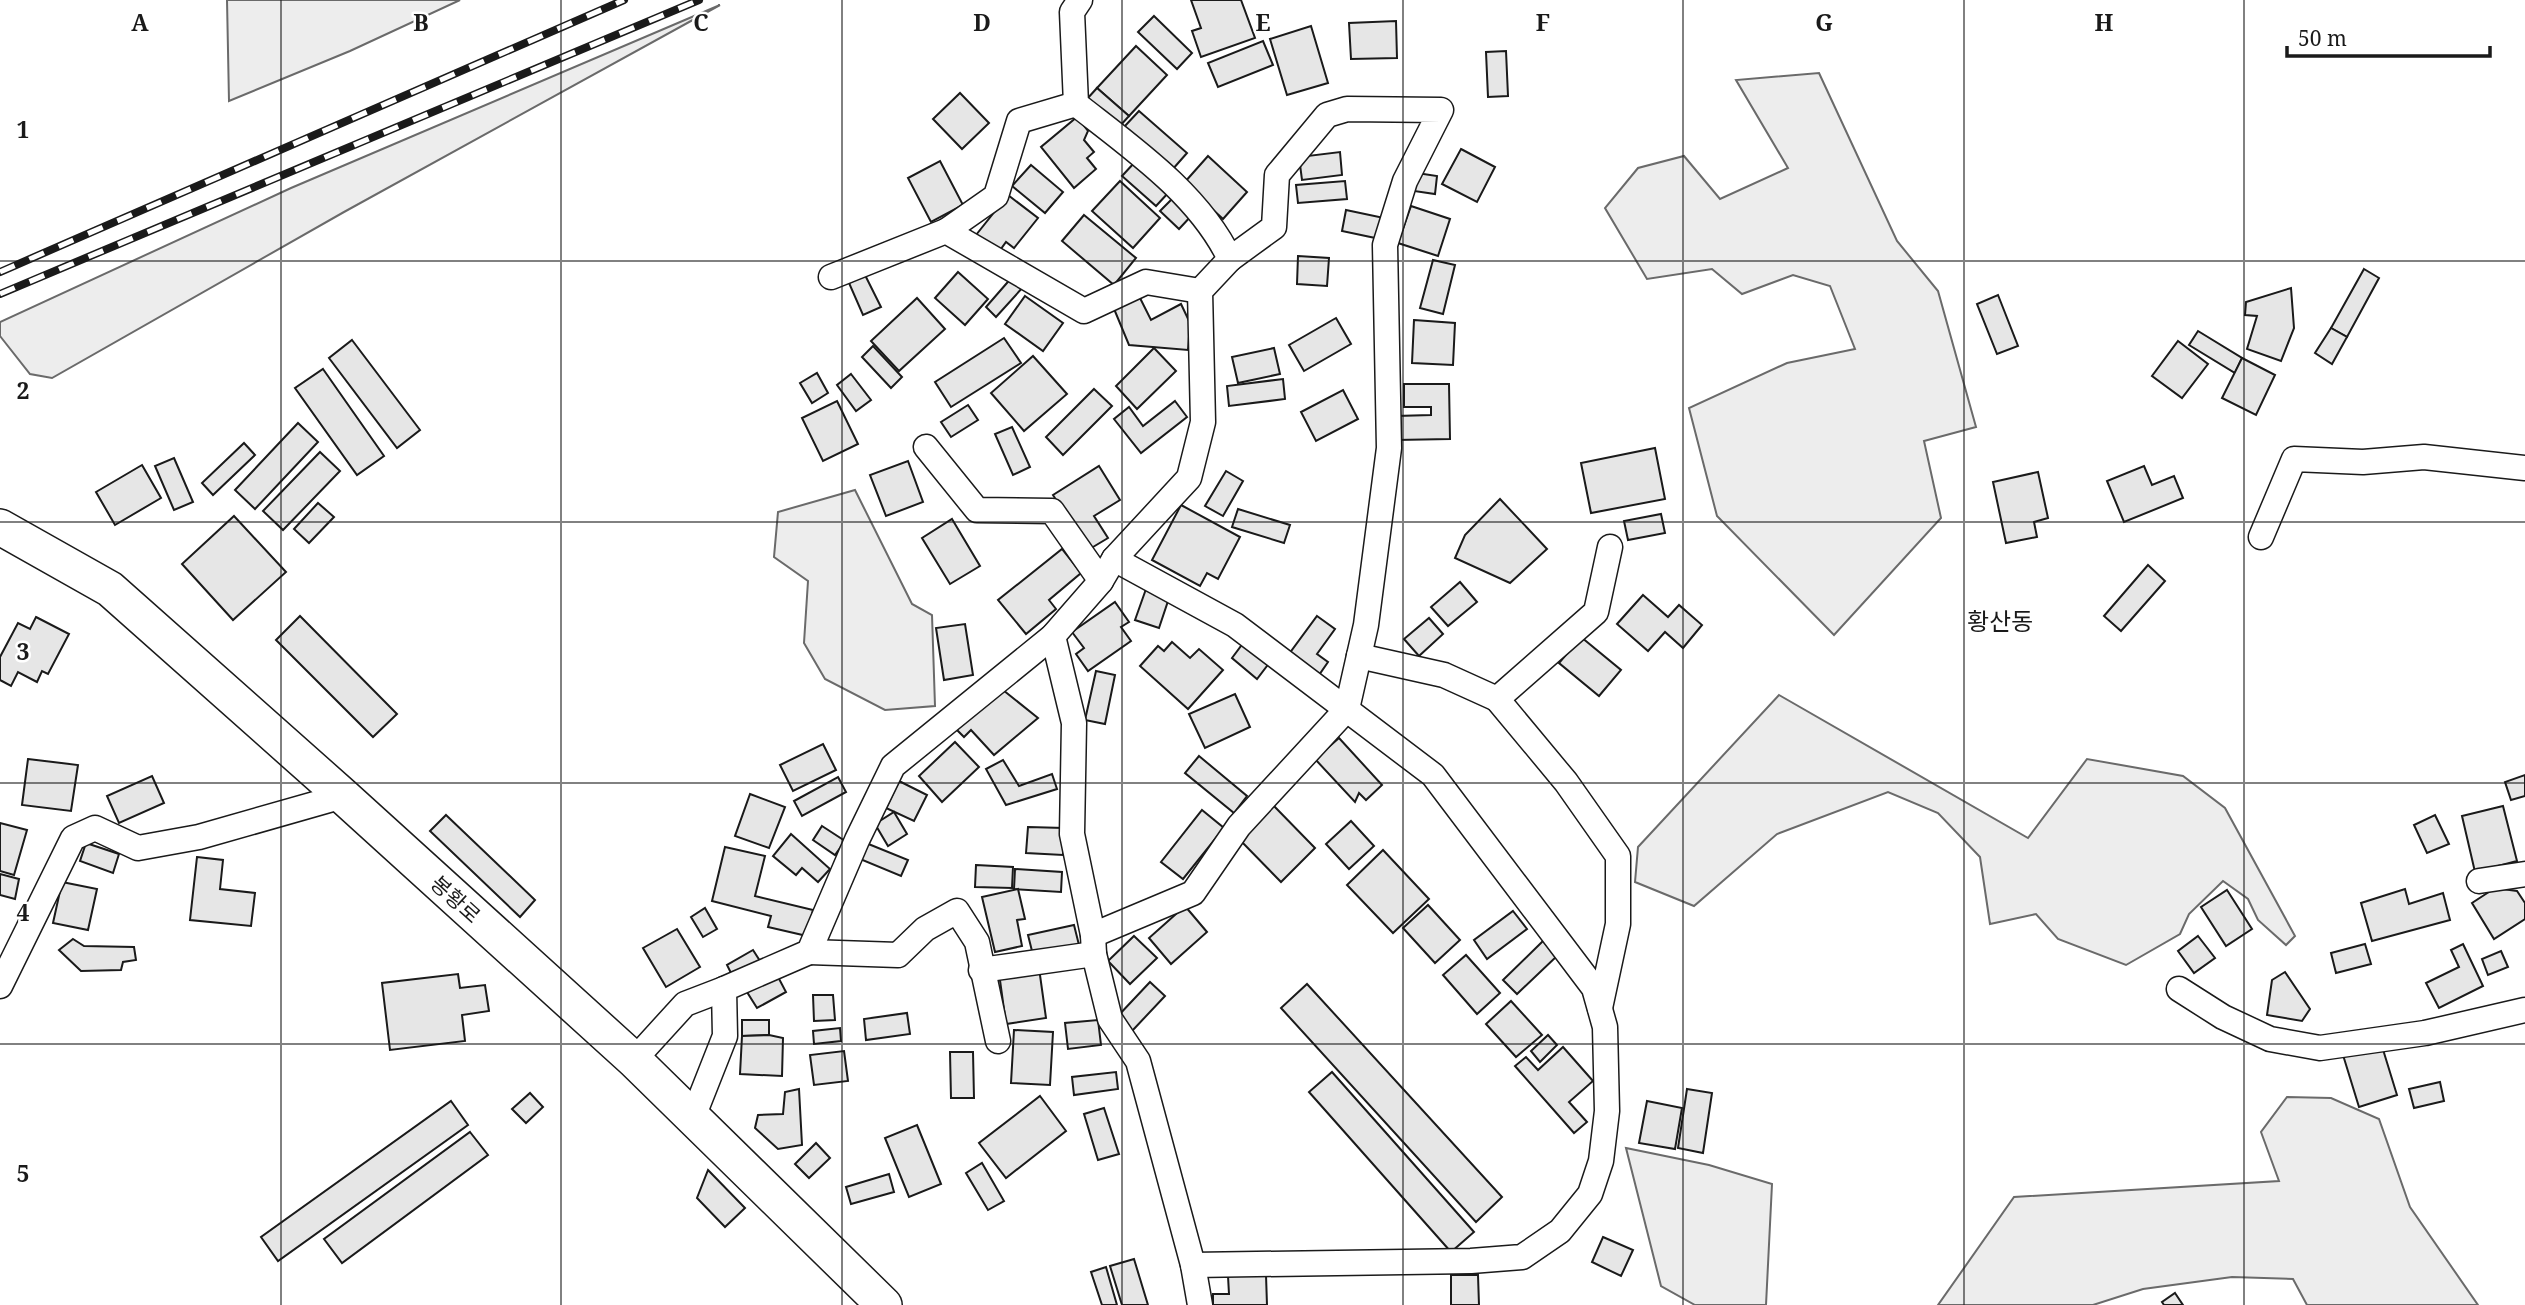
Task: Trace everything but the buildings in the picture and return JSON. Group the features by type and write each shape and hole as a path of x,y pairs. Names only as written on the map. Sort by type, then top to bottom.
{"street":[{"path":"1080,0 1072,12 1076,104 1160,169 1219,236 1230,259"},
{"path":"831,276 946,231 996,196 1019,121 1076,104"},
{"path":"809,952 857,840 893,766 1053,636 1101,581 1114,559 1189,478 1203,422 1200,290 1230,259 1273,227 1277,175 1327,115 1347,109 1441,110 1405,181 1385,246 1388,449 1366,625 1347,709 1239,826 1194,893 1094,944 981,970"},
{"path":"946,231 1084,311 1146,282 1200,290"},
{"path":"926,447 977,510 1052,511 1101,581"},
{"path":"2261,537 2294,459 2363,462 2424,457 2525,468"},
{"name":"봉황로","path":"0,527 110,589 634,1060 884,1305"},
{"path":"1497,699 1596,612 1610,547"},
{"path":"1114,559 1235,625 1433,775 1594,988 1605,1027 1607,1111 1601,1161 1590,1194 1560,1231 1522,1256 1471,1261 1193,1265"},
{"path":"1053,636 1074,723 1072,834 1110,1019 1138,1061 1193,1265 1200,1305"},
{"path":"1359,656 1444,675 1497,699 1566,782 1618,856 1618,924 1600,1008"},
{"path":"0,986 74,838 95,828 138,848 200,838 343,796"},
{"path":"2479,881 2525,874"},
{"path":"634,1060 685,1004 809,952 898,955 925,929 957,911 977,942 998,1041"},
{"path":"693,1117 725,1036 724,989"},
{"path":"2179,989 2223,1017 2270,1039 2319,1048 2425,1033 2525,1010"}],"shaded area":[{"path":"227,0 460,0 350,51 229,101"},
{"path":"720,5 344,212 52,378 30,374 0,336 0,322 291,188"},
{"path":"1819,73 1897,241 1938,291 1976,427 1924,441 1941,518 1834,635 1717,516 1689,408 1787,363 1855,349 1830,286 1793,275 1742,294 1712,269 1647,279 1605,208 1638,168 1684,156 1720,199 1788,168 1736,80"},
{"path":"855,490 912,604 932,615 935,706 885,710 825,679 804,643 808,581 774,557 778,512"},
{"path":"1779,695 2028,838 2087,759 2183,776 2225,808 2295,936 2286,945 2258,920 2248,899 2223,881 2189,914 2180,934 2126,965 2058,939 2036,914 1990,924 1980,857 1938,813 1888,792 1777,834 1694,906 1635,882 1638,847"},
{"path":"2287,1097 2331,1098 2379,1119 2410,1207 2478,1305 2307,1305 2293,1279 2232,1277 2143,1289 2093,1305 1938,1305 2014,1197 2279,1181 2261,1132"},
{"path":"1626,1148 1709,1165 1772,1184 1766,1305 1695,1305 1661,1286"}],"railway":[{"path":"0,272 624,0"},
{"path":"0,294 699,0"}],"district":[{"name":"황산동","path":"2000,620"}]}
